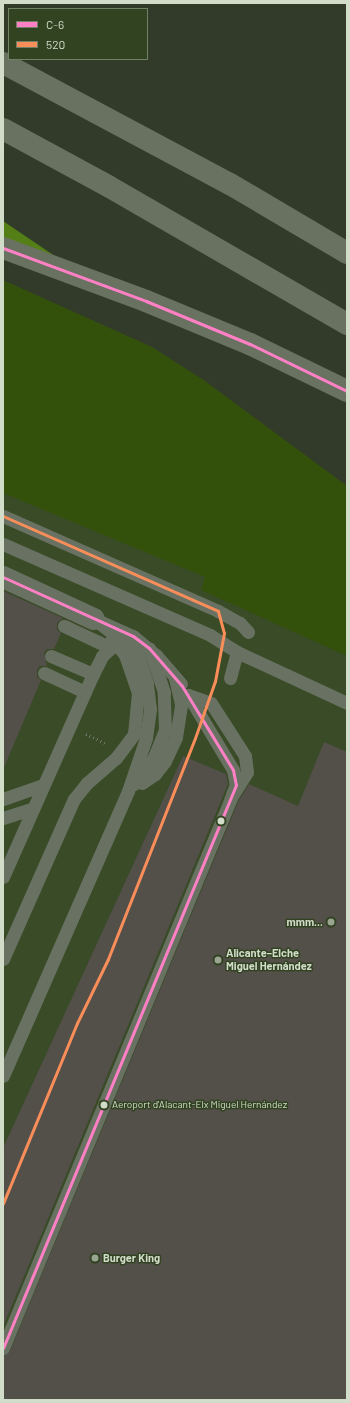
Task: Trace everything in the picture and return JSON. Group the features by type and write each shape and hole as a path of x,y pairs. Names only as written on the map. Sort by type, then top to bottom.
{"highway":[{"path":"3,63 230,184 347,253"},
{"path":"3,129 108,186 347,324"},
{"path":"3,248 146,301 250,344 347,391"}],"street":[{"path":"3,577 94,619"}],"lane":[{"path":"3,516 179,598 240,623 248,632"},
{"path":"3,544 210,635 237,652 347,703"},
{"path":"3,1348 236,785 233,770 188,695 175,678 149,648 133,636 94,619"},
{"path":"3,1076 128,791 146,738 150,709 147,683 138,656 131,647 94,619"},
{"path":"3,959 74,800 87,783 116,758 134,734 139,705 133,676 125,655 94,619"},
{"path":"3,877 92,674 102,656 111,648 64,626"},
{"path":"128,791 148,769 165,730 164,692 160,675 149,648"},
{"path":"230,678 237,652"},
{"path":"51,656 92,674"},
{"path":"44,673 85,692"},
{"path":"128,791 155,774 172,750 182,704 175,678"},
{"path":"188,695 212,703 245,756 247,772 231,798"},
{"path":"3,799 43,786"},
{"path":"3,818 33,808"}],"shaded area":[{"name":"Alicante–Elche Miguel Hernández","path":"3,491 206,577 202,590 347,656 347,1400 3,1400"}],"green space":[{"path":"3,221 71,267 3,238"},
{"path":"3,280 152,347 205,381 347,486 347,656 201,590 205,577 3,493"}],"building":[{"path":"3,591 63,618 57,623 57,630 61,633 54,649 47,649 44,653 47,666 40,666 37,670 37,677 41,680 3,770"},
{"name":"Alicante–Elche Miguel Hernández","path":"324,742 347,752 347,1400 3,1400 3,1356 10,1351 238,802 249,784 298,806"},
{"path":"183,756 226,774 228,784 3,1327 3,1148"}],"transit line":[{"name":"C-6","path":"3,248 146,301 250,344 347,391"},
{"name":"520","path":"3,516 218,611 224,633 215,681 195,738 108,959 77,1023 3,1203"},
{"name":"C-6","path":"3,577 133,636 149,648 182,686 233,770 236,785 3,1348"}],"place":[{"name":"mmm...","path":"331,922"},
{"name":"Alicante–Elche Miguel Hernández","path":"218,960"},
{"name":"Aeroport d'Alacant-Elx Miguel Hernández","path":"104,1105"},
{"name":"Burger King","path":"95,1258"}]}
